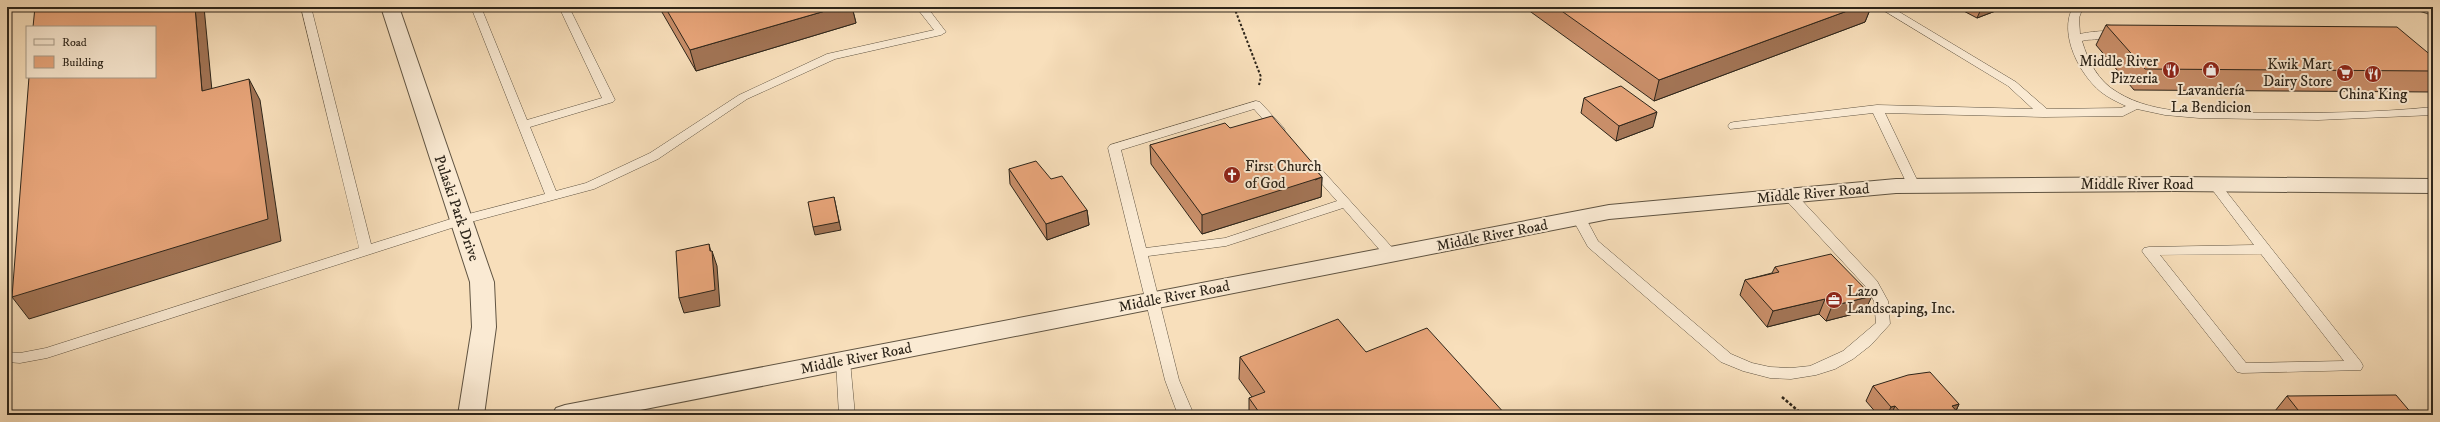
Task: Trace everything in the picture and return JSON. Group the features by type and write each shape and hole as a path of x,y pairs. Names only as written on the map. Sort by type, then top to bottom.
{"street":[{"name":"Pulaski Park Drive","path":"390,7 482,282 484,327 471,415"},
{"path":"2427,7 2433,10"},
{"name":"Middle River Road","path":"565,415 1579,218 1697,203 1914,186 2214,184 2433,186"}],"lane":[{"path":"306,7 366,251"},
{"path":"476,7 552,196"},
{"path":"524,125 609,100 564,7"},
{"path":"7,357 20,358 47,353 462,220 590,186 654,156 743,97 831,56 941,32 921,7"},
{"path":"1883,7 2012,84 2044,113"},
{"path":"2078,7 2073,14 2072,25 2083,63 2098,82 2116,97 2136,105 2172,112 2216,115 2337,118 2378,117 2433,112"},
{"path":"2075,39 2090,35 2128,34"},
{"path":"1186,415 1172,380 1139,253 1114,148 1256,105 1288,139"},
{"path":"1734,126 1877,109 2044,113 2123,112 2136,105"},
{"path":"1877,109 1914,186"},
{"path":"1303,157 1391,254"},
{"path":"2214,184 2265,249 2356,366 2242,368 2149,251 2265,249"},
{"path":"1579,218 1593,244 1726,358 1748,368 1766,373 1793,375 1811,372 1838,360 1871,337 1883,324 1881,301 1872,284 1788,195"},
{"path":"1139,253 1226,242 1345,203"},
{"path":"843,361 847,415"}],"path":[{"path":"1234,7 1260,77 1256,105"}],"building":[{"path":"35,7 195,7 202,91 249,79 268,219 12,297 29,78 156,78 156,26 33,26"},
{"path":"665,7 839,7 690,50"},
{"path":"1556,7 1858,7 1659,80"},
{"path":"2106,25 2397,27 2433,57 2433,71 2145,69"},
{"path":"1621,86 1657,112 1619,126 1584,98"},
{"name":"First Church of God","path":"1272,116 1315,166 1313,167 1322,177 1202,215 1150,145 1225,123 1230,128"},
{"path":"1036,161 1051,179 1062,176 1087,210 1046,224 1009,169"},
{"path":"834,197 839,222 813,227 808,202"},
{"path":"709,244 710,251 712,251 715,290 679,298 676,251"},
{"path":"1831,254 1872,296 1832,306 1825,299 1773,311 1745,280 1779,272 1775,267"},
{"path":"1338,319 1366,352 1427,328 1506,415 1261,415 1249,398 1265,392 1240,357"},
{"path":"1930,372 1959,404 1952,406 1960,415 1903,415 1895,406 1891,407 1873,386 1908,375"},
{"path":"2396,395 2413,415 2302,415 2287,396"}],"place":[{"name":"Middle River Pizzeria","path":"2171,70"},
{"name":"Lavandería La Bendicion","path":"2211,70"},
{"name":"Kwik Mart Dairy Store","path":"2345,73"},
{"name":"China King","path":"2373,74"},
{"name":"First Church of God","path":"1232,175"},
{"name":"Lazo Landscaping, Inc.","path":"1834,300"}]}
